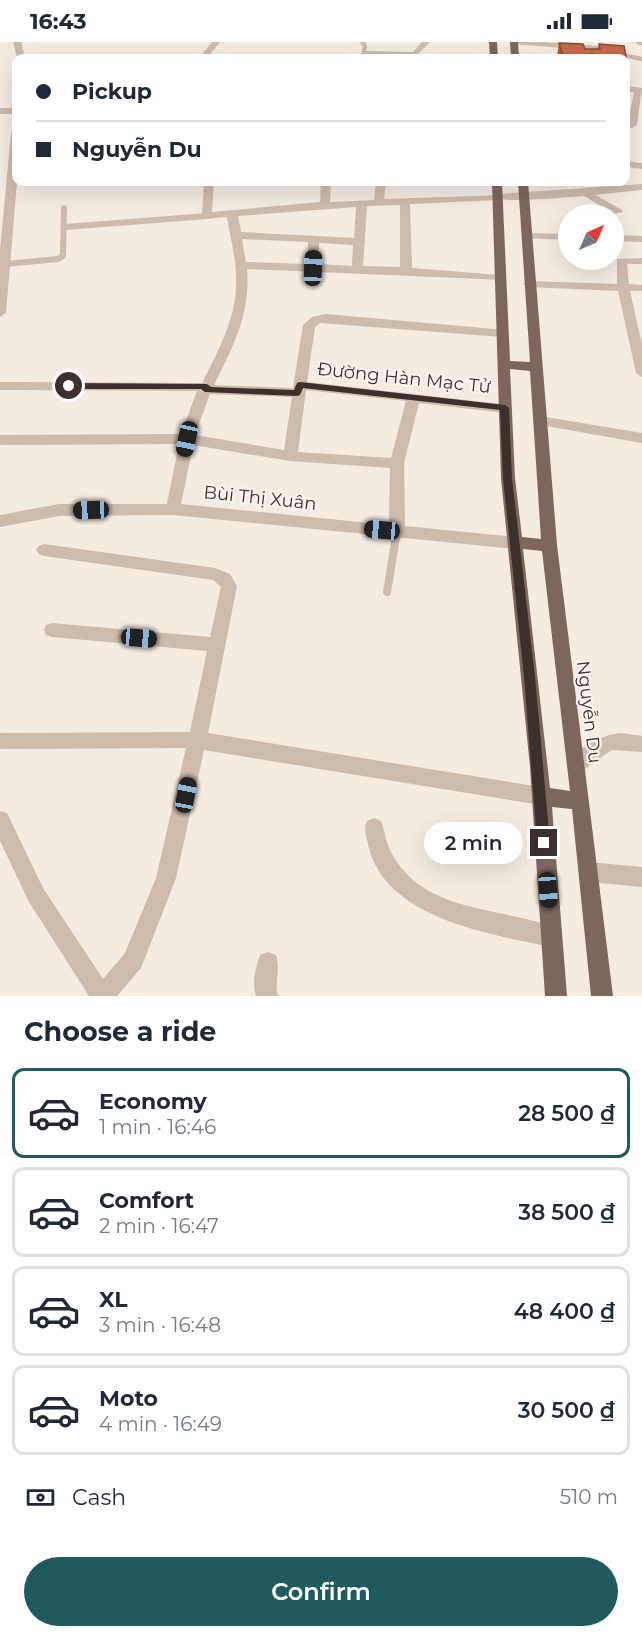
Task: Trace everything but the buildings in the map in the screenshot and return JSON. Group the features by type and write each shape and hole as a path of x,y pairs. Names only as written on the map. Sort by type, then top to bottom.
{"main road":[{"path":"497,189 508,478 540,796 556,996"},
{"name":"Nguyễn Du","path":"523,189 549,545 602,996"},
{"path":"503,364 536,366"},
{"path":"516,543 549,545"},
{"path":"540,796 580,801"}],"street":[{"path":"206,54 216,42"},
{"path":"416,54 426,42"},
{"path":"630,89 639,90 632,125 630,125"},
{"path":"0,313 6,182 12,164"},
{"path":"209,186 207,216 325,205 405,201 497,189 585,192 642,186"},
{"path":"325,205 326,186"},
{"path":"379,202 381,186"},
{"path":"585,192 605,204"},
{"path":"405,201 406,271"},
{"path":"357,270 362,203"},
{"path":"172,509 187,439 240,309 241,265 232,213"},
{"path":"235,235 359,242"},
{"path":"526,236 558,237"},
{"path":"624,238 642,239"},
{"path":"313,268 314,239"},
{"path":"624,261 642,261"},
{"path":"241,265 406,271 500,279"},
{"path":"622,270 623,287 637,329 642,368"},
{"path":"529,284 642,288"},
{"path":"290,456 309,325 321,319 502,333"},
{"name":"Đường Hàn Mạc Tử","path":"0,386 299,389 505,408"},
{"path":"397,531 397,463 414,398"},
{"path":"540,421 642,438"},
{"path":"0,440 187,439 290,456 397,463"},
{"name":"Bùi Thị Xuân","path":"0,521 59,510 172,509 516,543"},
{"path":"0,820 36,895 102,996 133,960 166,878 229,591 228,583 220,575 44,550"},
{"path":"52,630 217,645"},
{"path":"0,741 197,741 540,796"},
{"path":"576,766 606,742 623,741 642,744"},
{"path":"374,828 375,844 390,871 429,902 460,916 551,936"},
{"path":"589,872 642,877"},
{"path":"267,996 264,986 268,963"}],"lane":[{"path":"514,42 609,49"},
{"path":"3,265 62,258 64,255 64,208"},
{"path":"65,227 207,216"},
{"path":"387,592 397,531"}],"route":[{"path":"69,386 207,387 205,389 297,393 300,385 505,408 508,478 539,767 544,843"}]}
